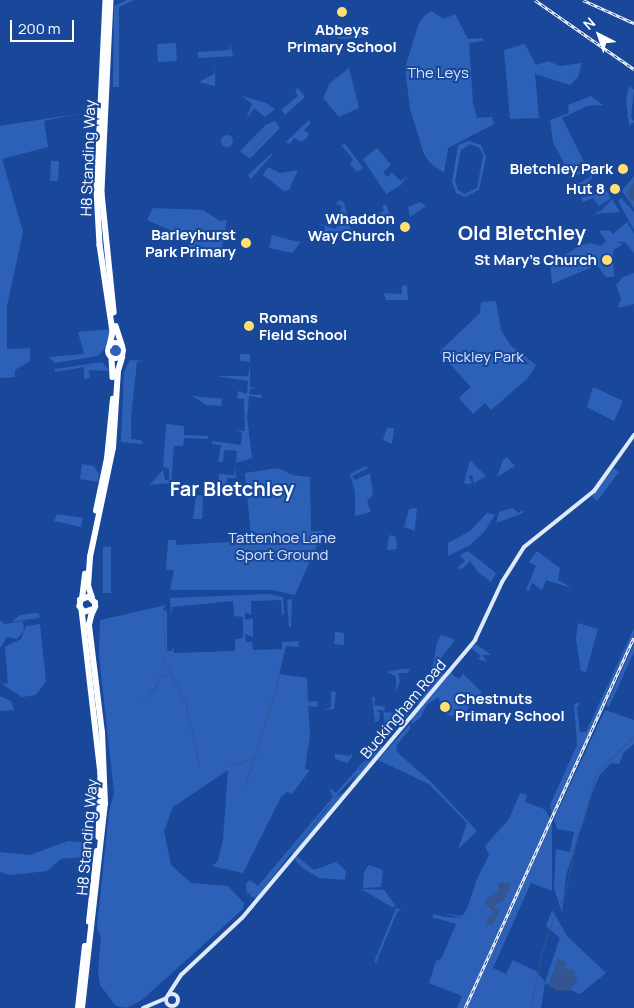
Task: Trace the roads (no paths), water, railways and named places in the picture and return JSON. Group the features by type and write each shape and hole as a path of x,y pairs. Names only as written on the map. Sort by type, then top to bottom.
{"highway":[{"name":"H8 Standing Way","path":"106,0 106,92 100,211 114,324 110,346"},
{"name":"H8 Standing Way","path":"106,85 111,0"},
{"name":"H8 Standing Way","path":"114,332 122,345"},
{"path":"83,613 94,609 95,603 88,586 90,558 112,438 115,377 112,358 108,351 110,346 122,345 124,352 115,377"},
{"path":"112,358 122,358"},
{"path":"92,598 82,599 88,547 111,448"},
{"name":"H8 Standing Way","path":"78,1008 81,999 101,839 101,774 87,625 83,613 82,599"},
{"name":"H8 Standing Way","path":"87,625 94,609"}],"main road":[{"name":"Buckingham Road","path":"167,997 181,974 242,918 480,633 502,582 524,547 594,492 634,435"},
{"path":"160,1001 167,1004 176,1004 178,999 174,995 172,988"},
{"path":"142,1008 174,995"},
{"path":"167,997 167,1004"}],"waterway":[{"path":"249,153 272,129"},
{"path":"163,613 164,651"},
{"path":"164,658 165,662"},
{"path":"166,664 186,705 199,765"},
{"path":"141,702 155,688 159,678 169,674"},
{"path":"276,686 279,675"},
{"path":"245,786 275,690"},
{"path":"584,817 596,773 634,736"},
{"path":"227,766 252,759"},
{"path":"558,906 565,894 580,821"},
{"path":"530,1008 542,951 555,912"}],"railway":[{"path":"535,0 634,69"},
{"path":"583,0 634,23"},
{"path":"465,1008 634,638"}],"place":[{"name":"Abbeys Primary School","path":"342,12"},
{"name":"Bletchley Park","path":"623,169"},
{"name":"Hut 8","path":"615,189"},
{"name":"Whaddon Way Church","path":"405,227"},
{"name":"Barleyhurst Park Primary","path":"246,243"},
{"name":"St Mary's Church","path":"607,260"},
{"name":"Romans Field School","path":"249,326"},
{"name":"Chestnuts Primary School","path":"445,707"}],"district":[{"name":"Old Bletchley","path":"522,232"},
{"name":"Far Bletchley","path":"232,488"}],"park label":[{"name":"The Leys","path":"438,73"},
{"name":"Rickley Park","path":"483,357"},
{"name":"Tattenhoe Lane Sport Ground","path":"282,546"}]}
